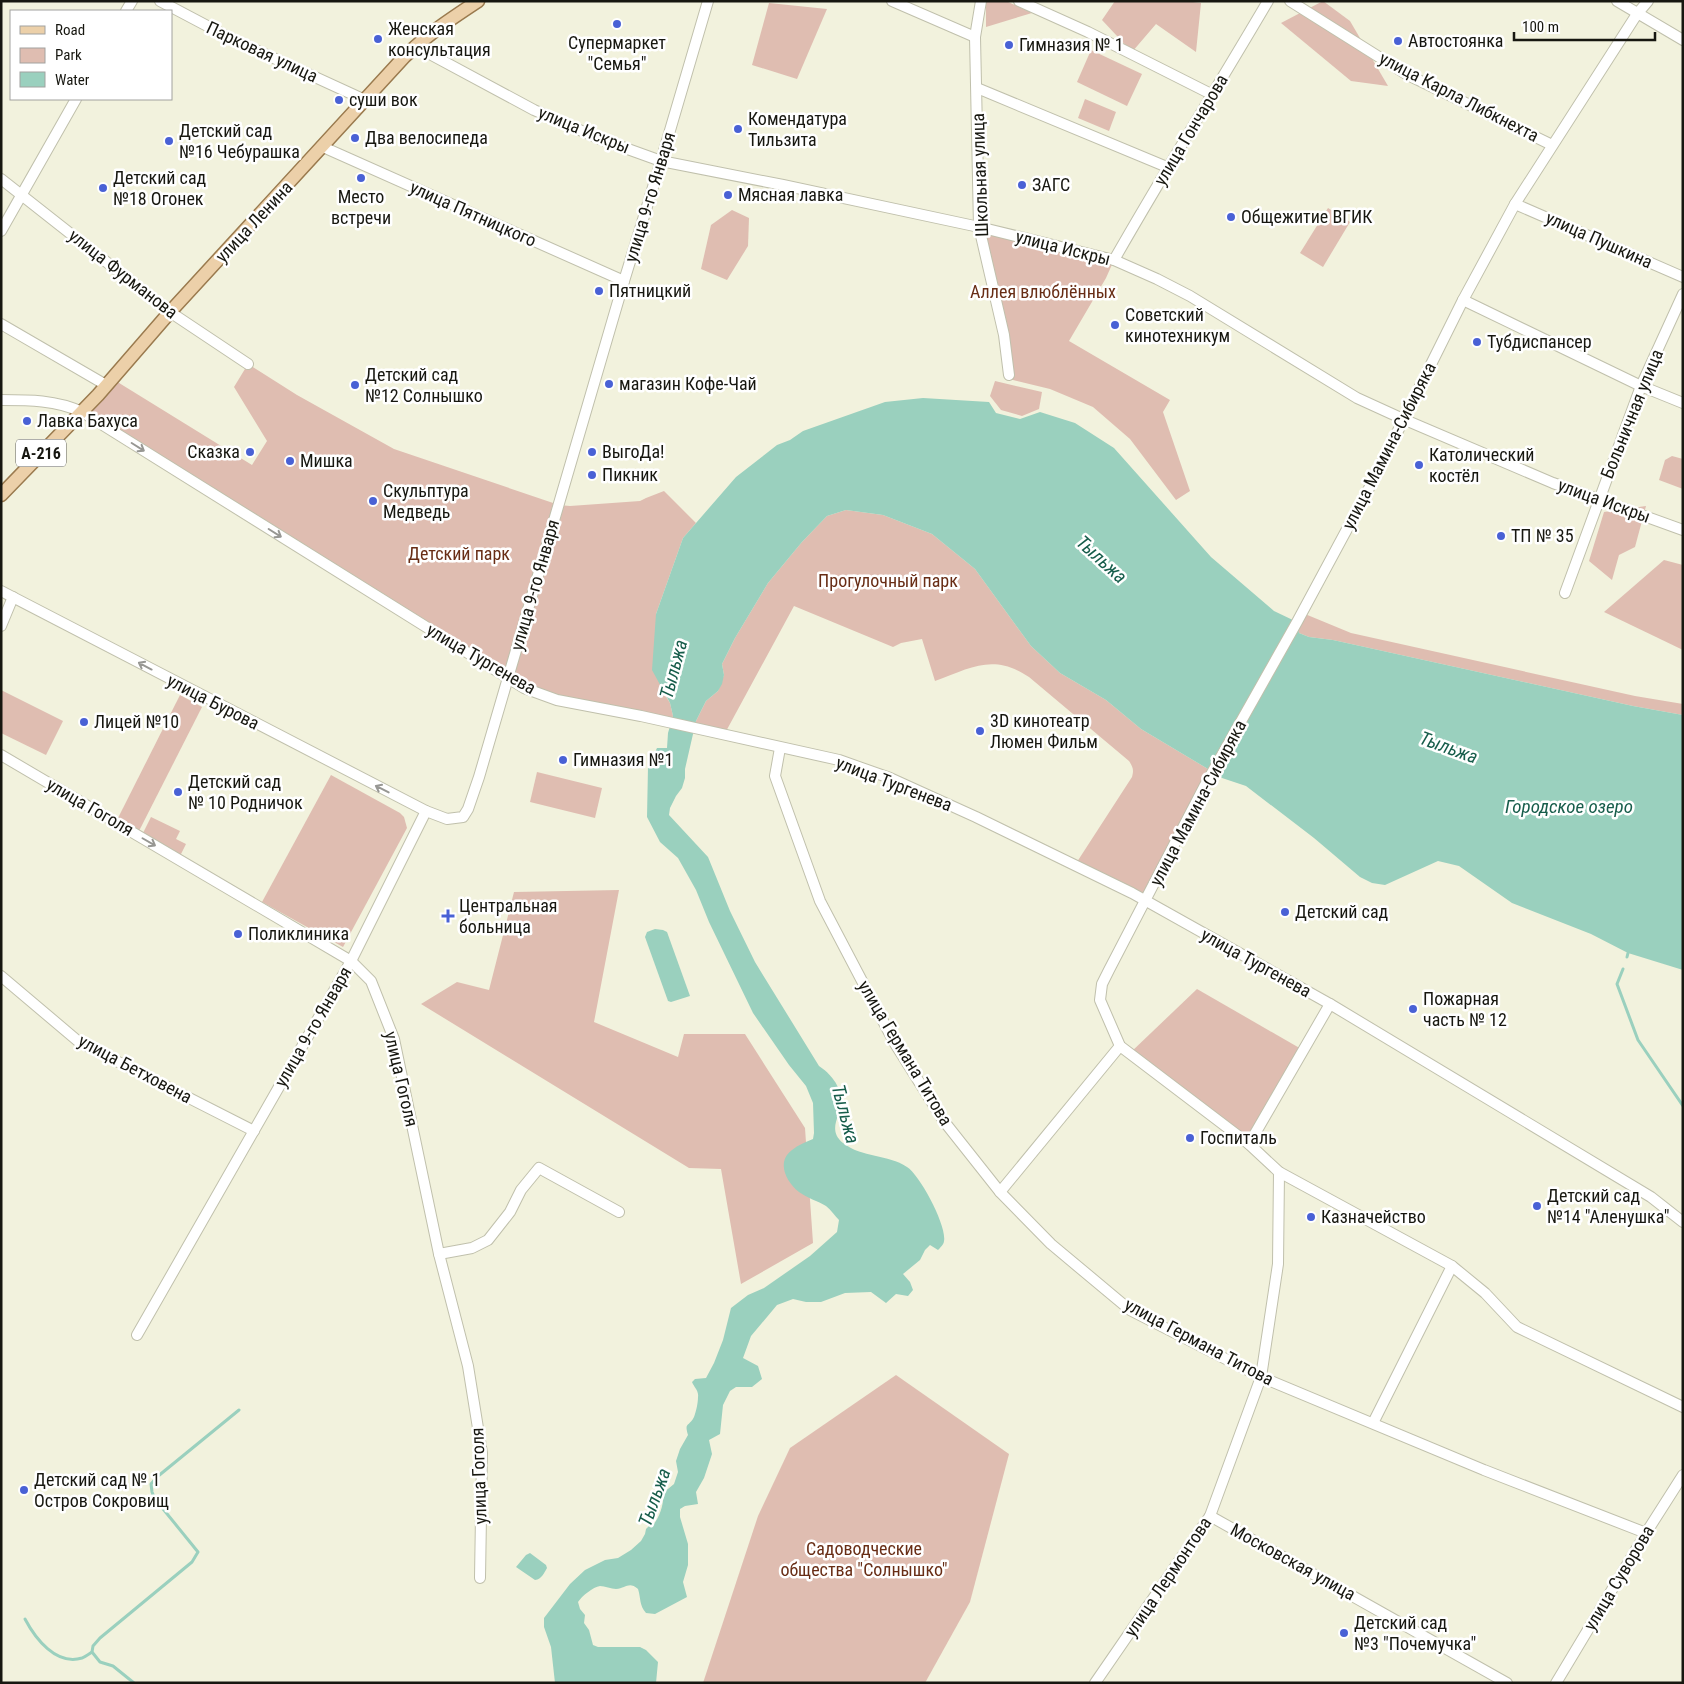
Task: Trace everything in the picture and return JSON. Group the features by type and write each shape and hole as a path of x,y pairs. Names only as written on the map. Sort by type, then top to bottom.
{"main road":[{"name":"улица Ленина","path":"82,412 170,312 416,46 444,23 478,1"},
{"name":"А-216","path":"1,495 82,412"}],"street":[{"name":"Парковая улица","path":"160,1 230,38 365,100"},
{"name":"улица 9-го Января","path":"137,1334 351,961 426,811 447,819 463,817 468,809 509,679 624,281 708,1"},
{"path":"892,1 975,37"},
{"name":"Школьная улица","path":"981,1 975,37 979,227 1004,335 1009,376"},
{"path":"1019,1 1088,32 1213,95"},
{"name":"улица Гончарова","path":"1114,260 1168,166 1213,95 1268,1"},
{"name":"улица Карла Либкнехта","path":"1290,1 1406,74 1552,145"},
{"path":"1617,1 1683,40"},
{"name":"улица Мамина-Сибиряка","path":"1120,1046 1100,1000 1102,984 1204,787 1374,479 1462,300 1515,204 1637,14 1648,1"},
{"name":"улица Искры","path":"416,46 534,110 600,139 661,161 979,227 1114,260 1190,296 1357,398 1402,419 1598,500 1683,530"},
{"path":"977,88 1168,166"},
{"path":"1,231 75,100"},
{"name":"улица Пятницкого","path":"323,147 624,281"},
{"name":"улица Фурманова","path":"1,179 170,312 248,364"},
{"name":"улица Пушкина","path":"1515,204 1683,277"},
{"name":"Больничная улица","path":"1565,593 1641,386 1683,294"},
{"path":"1462,300 1641,386 1683,404"},
{"path":"1,324 106,385"},
{"name":"улица Тургенева","path":"1,400 55,403 82,412 524,688 557,700 839,760 890,778 976,817 1146,901 1330,1004 1651,1197 1683,1222"},
{"name":"улица Бурова","path":"1,590 426,811"},
{"path":"1,626 13,597"},
{"name":"улица Германа Титова","path":"780,748 775,776 820,901 894,1042 943,1120 1000,1192 1051,1244 1130,1310 1261,1377 1484,1470 1646,1532"},
{"name":"улица Гоголя","path":"1,755 351,961 371,981 394,1038 440,1254 468,1366 480,1439 482,1468 480,1578"},
{"name":"улица Бетховена","path":"1,976 79,1042 254,1131"},
{"path":"1249,1144 1330,1004"},
{"path":"1000,1192 1120,1046 1249,1144 1279,1172 1452,1266 1485,1293 1517,1326 1683,1407"},
{"path":"440,1254 472,1248 488,1240 510,1212 521,1190 539,1168 618,1212"},
{"name":"улица Лермонтова","path":"1095,1683 1210,1516 1261,1377 1278,1264 1279,1172"},
{"path":"1373,1423 1452,1266"},
{"name":"улица Суворова","path":"1556,1683 1646,1532 1683,1475"},
{"name":"Московская улица","path":"1210,1516 1507,1683"}],"green space":[{"path":"986,1 1006,1 1032,13 986,27"},
{"path":"1115,1 1185,1 1201,3 1196,52 1156,24 1132,52 1102,20"},
{"path":"1323,1 1350,21 1388,86 1351,81 1281,23"},
{"path":"769,3 827,9 797,79 752,65"},
{"path":"1091,50 1142,74 1127,106 1077,82"},
{"path":"1085,99 1116,112 1109,131 1078,118"},
{"path":"1328,208 1350,222 1323,267 1300,253"},
{"path":"732,210 749,218 748,246 727,280 701,269 711,225"},
{"name":"Аллея влюблённых","path":"979,227 1114,260 1106,278 1069,341 1170,400 1163,412 1190,491 1176,500 1130,439 1093,407 1050,389 1009,379"},
{"name":"Детский парк","path":"248,364 297,395 394,449 559,505 570,506 640,501 664,491 696,523 683,538 656,614 662,690 670,703 673,716 671,723 524,688 82,412 111,378 252,465 267,441 234,387"},
{"path":"995,381 1042,392 1039,409 1022,416 1001,410 990,396"},
{"path":"1672,456 1683,459 1683,489 1659,480 1665,460"},
{"path":"1646,506 1635,547 1619,555 1612,580 1589,561 1604,512"},
{"name":"Прогулочный парк","path":"846,510 883,515 932,534 975,569 1031,646 1060,673 1106,700 1141,729 1213,772 1146,901 1075,865 1132,777 1133,770 1129,761 1029,677 1016,670 993,664 982,665 935,681 922,639 901,643 893,647 794,606 724,735 695,728 696,721 706,701 718,691 724,675 722,664 735,638 768,583 802,542 827,516"},
{"path":"1664,560 1683,565 1683,650 1604,612"},
{"path":"1305,614 1351,633 1635,696 1683,704 1683,715 1633,706 1333,640 1309,637 1299,633 1297,622"},
{"path":"1,690 63,721 46,755 1,733"},
{"path":"180,695 202,707 139,831 118,818"},
{"path":"537,772 602,788 595,818 530,802"},
{"path":"331,775 400,813 404,817 407,828 343,947 262,902"},
{"path":"151,817 180,831 176,839 186,844 180,856 143,833"},
{"path":"619,890 594,1022 678,1057 684,1034 745,1034 805,1128 813,1243 741,1284 721,1169 689,1168 421,1004 457,982 489,990 514,892"},
{"path":"1197,989 1303,1050 1249,1144 1130,1053"},
{"name":"Садоводческие общества \"Солнышко\"","path":"896,1375 1009,1454 970,1602 925,1683 703,1683 758,1516 790,1448"}],"water":[{"name":"Городское озеро","path":"923,398 989,402 996,413 1020,419 1040,412 1075,423 1114,448 1211,557 1274,611 1297,622 1299,633 1309,637 1333,640 1633,706 1683,715 1683,970 1628,953 1591,934 1512,903 1459,866 1438,861 1385,885 1372,883 1360,877 1314,838 1246,786 1222,778 1141,729 1106,700 1060,673 1031,646 975,569 932,534 883,515 846,510 827,516 802,542 768,583 735,638 722,664 724,675 722,684 718,691 706,701 696,721 685,769 685,778 682,788 670,808 669,815 708,857 730,911 755,962 819,1066 831,1076 837,1085 841,1095 841,1106 835,1127 838,1138 850,1148 892,1160 907,1167 919,1180 937,1213 944,1234 944,1242 938,1250 930,1245 920,1260 903,1274 910,1282 913,1290 908,1296 896,1294 886,1303 871,1292 845,1293 821,1302 806,1302 793,1299 777,1305 751,1336 743,1358 758,1366 762,1379 752,1387 736,1387 730,1391 723,1405 720,1434 709,1440 712,1454 704,1478 696,1492 698,1504 685,1506 680,1509 680,1517 688,1544 688,1565 683,1582 687,1597 655,1614 646,1613 641,1604 638,1589 632,1585 616,1589 602,1586 597,1587 588,1592 578,1602 580,1609 585,1615 584,1623 589,1630 593,1645 598,1647 640,1647 646,1650 658,1662 656,1683 555,1683 551,1647 544,1627 544,1618 570,1584 585,1570 605,1560 618,1558 631,1550 641,1541 646,1529 656,1521 662,1506 663,1493 674,1484 678,1472 676,1461 688,1435 687,1426 694,1417 696,1410 698,1395 692,1382 695,1379 706,1378 714,1363 723,1340 731,1308 748,1295 764,1288 810,1256 837,1232 839,1220 826,1206 805,1196 794,1188 787,1177 784,1166 787,1155 792,1150 813,1139 813,1103 806,1086 753,1013 709,922 696,890 678,858 660,842 647,817 648,767 657,748 667,748 668,733 673,716 670,703 652,670 656,614 683,538 736,477 777,445 790,440 803,431 885,402"},
{"path":"655,929 667,932 690,996 671,1002 668,1001 645,937 647,932"},
{"path":"530,1553 546,1565 547,1568 541,1577 535,1580 516,1567"}],"waterway":[{"path":"1627,957 1628,953"},
{"path":"1623,969 1617,984 1638,1040 1683,1106"},
{"path":"134,1683 113,1666 100,1662 92,1652 93,1646 100,1638 192,1562 198,1552 155,1499 151,1484 239,1410"},
{"path":"25,1619 34,1634 55,1654 72,1659 82,1658 92,1652"}],"place":[{"name":"Супермаркет \"Семья\"","path":"617,24"},
{"name":"Женская консультация","path":"378,39"},
{"name":"Автостоянка","path":"1398,41"},
{"name":"Гимназия № 1","path":"1009,45"},
{"name":"суши вок","path":"339,100"},
{"name":"Комендатура Тильзита","path":"738,129"},
{"name":"Два велосипеда","path":"355,138"},
{"name":"Детский сад №16 Чебурашка","path":"169,141"},
{"name":"Место встречи","path":"361,178"},
{"name":"ЗАГС","path":"1022,185"},
{"name":"Детский сад №18 Огонек","path":"103,188"},
{"name":"Мясная лавка","path":"728,195"},
{"name":"Общежитие ВГИК","path":"1231,217"},
{"name":"Пятницкий","path":"599,291"},
{"name":"Советский кинотехникум","path":"1115,325"},
{"name":"Тубдиспансер","path":"1477,342"},
{"name":"магазин Кофе-Чай","path":"609,384"},
{"name":"Детский сад №12 Солнышко","path":"355,385"},
{"name":"Лавка Бахуса","path":"27,421"},
{"name":"Сказка","path":"250,452"},
{"name":"ВыгоДа!","path":"592,452"},
{"name":"Мишка","path":"290,461"},
{"name":"Католический костёл","path":"1419,465"},
{"name":"Пикник","path":"592,475"},
{"name":"Скульптура Медведь","path":"373,501"},
{"name":"ТП № 35","path":"1501,536"},
{"name":"Лицей №10","path":"84,722"},
{"name":"3D кинотеатр Люмен Фильм","path":"980,731"},
{"name":"Гимназия №1","path":"563,760"},
{"name":"Детский сад № 10 Родничок","path":"178,792"},
{"name":"Детский сад","path":"1285,912"},
{"name":"Центральная больница","path":"448,916"},
{"name":"Поликлиника","path":"238,934"},
{"name":"Пожарная часть № 12","path":"1413,1009"},
{"name":"Госпиталь","path":"1190,1138"},
{"name":"Детский сад №14 \"Аленушка\"","path":"1537,1206"},
{"name":"Казначейство","path":"1311,1217"},
{"name":"Детский сад № 1 Остров Сокровищ","path":"24,1490"},
{"name":"Детский сад №3 \"Почемучка\"","path":"1344,1633"}],"water label":[{"name":"Тыльжа","path":"1102,559"},
{"name":"Тыльжа","path":"673,669"},
{"name":"Тыльжа","path":"1449,747"},
{"name":"Тыльжа","path":"846,1114"},
{"name":"Тыльжа","path":"654,1497"}]}
